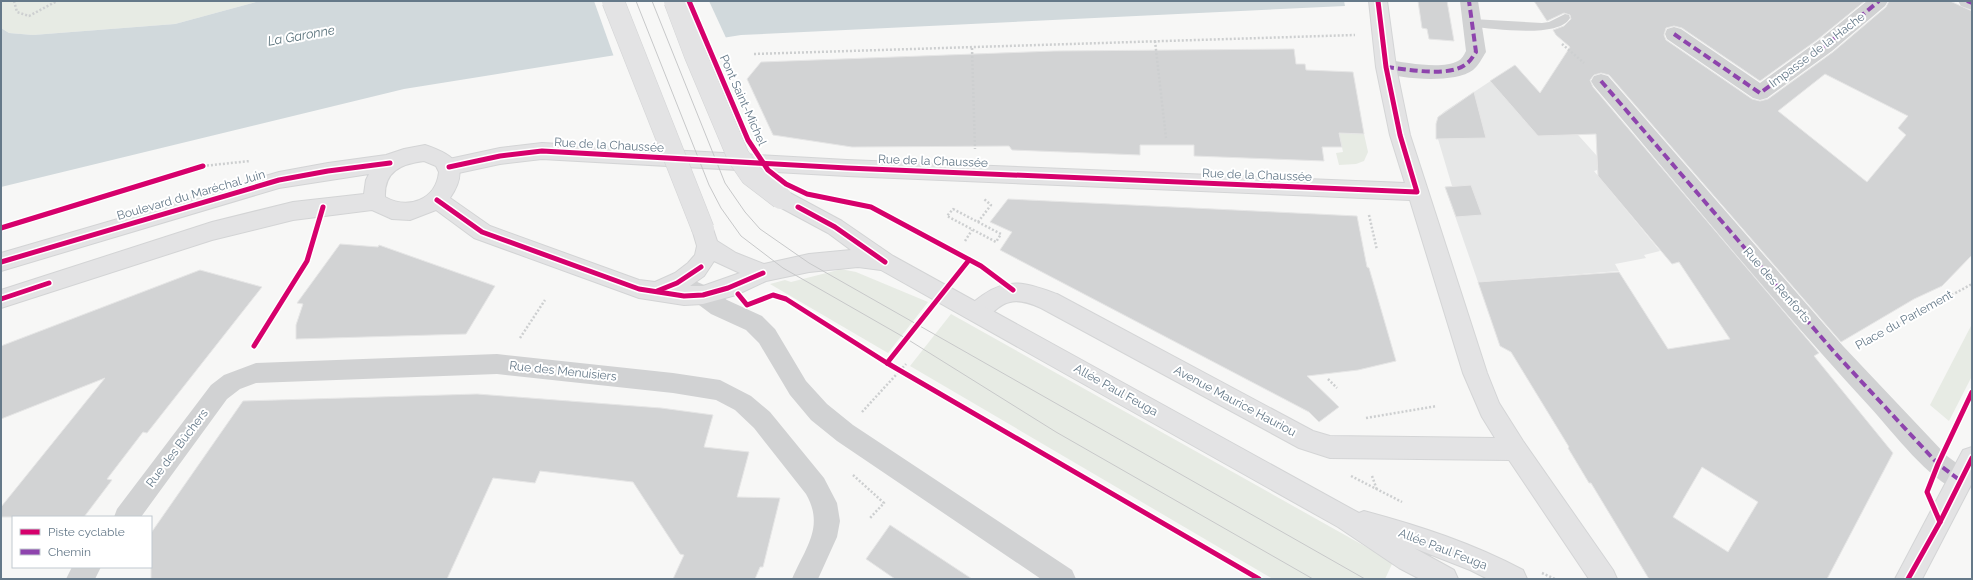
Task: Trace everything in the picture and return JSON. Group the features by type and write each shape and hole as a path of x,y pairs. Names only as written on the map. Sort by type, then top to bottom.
{"main road":[{"path":"613,1 706,237 706,256 700,267 677,283 657,291"},
{"name":"Allée Paul Feuga","path":"676,1 695,54 738,156 751,175 781,198 835,227 885,262 1347,518 1408,559 1445,579"},
{"path":"1378,1 1386,66 1400,135 1475,373 1490,408 1515,449 1604,579"},
{"name":"Rue de la Chaussée","path":"449,167 500,156 542,151 847,168 1417,192"},
{"path":"1,299 212,231 293,211 375,201 390,211 415,211 437,200 445,191 451,174 449,167 444,160 436,155 425,153 401,157 390,163 379,172 373,190 375,201"},
{"name":"Boulevard du Maréchal Juin","path":"1,262 279,180 328,171 390,163"},
{"name":"Allée Paul Feuga","path":"437,200 482,232 602,277 639,288 684,296 703,295 728,288 762,273 783,268 838,259 858,258 885,262"},
{"path":"706,237 728,259 762,273"},
{"name":"Avenue Maurice Hauriou","path":"976,312 994,299 1013,290 1029,293 1049,301 1307,440 1330,446 1515,449"},
{"path":"1908,579 1972,458"},
{"name":"Allée Paul Feuga","path":"1347,518 1418,537 1478,560 1514,579"}],"street":[{"path":"1386,66 1422,70 1449,70 1466,66 1476,52 1470,1"},
{"name":"Impasse de la Hache","path":"1674,34 1760,93 1825,46 1880,1"},
{"path":"1967,1 1972,3"},
{"name":"Rue des Renforts","path":"1601,81 1835,353 1938,464 1961,481"},
{"path":"677,283 703,295 719,307 754,323 767,336 798,388 819,412 845,433 1063,579"},
{"name":"Rue des Menuisiers","path":"232,382 256,372 497,364 673,382 720,390 743,403 762,420 815,486 825,503 828,521 824,537 805,579"},
{"name":"Rue des Bûchers","path":"127,516 219,392 232,382"},
{"path":"79,579 87,568"}],"lane":[{"path":"1472,23 1542,27 1551,26 1565,18"}],"path":[{"path":"14,1 17,12 30,16 57,1"},
{"path":"754,54 972,48 1359,34"},
{"path":"1155,41 1166,138"},
{"path":"1561,43 1587,65"},
{"path":"972,48 973,127 975,152"},
{"path":"203,166 255,160"},
{"path":"978,222 991,206"},
{"path":"953,209 1002,234 996,242 972,230 947,216 953,209"},
{"path":"1370,221 1377,250"},
{"path":"965,241 972,230"},
{"path":"520,338 545,300"},
{"path":"845,433 899,370 906,364"},
{"path":"893,366 906,374"},
{"path":"1328,379 1337,388"},
{"path":"1364,419 1437,406"},
{"path":"1370,469 1376,490"},
{"path":"850,472 884,503 870,518"}],"shaded area":[{"path":"1,1 260,1 175,24 33,35 9,33 1,28"},
{"path":"1515,65 1607,167 1594,171 1660,251 1644,255 1646,258 1615,264 1619,271 1478,282 1445,187 1452,186 1438,139 1436,124 1438,117 1445,111"},
{"path":"1339,133 1364,134 1368,152 1364,161 1356,164 1339,165 1336,153 1343,152"},
{"path":"835,268 856,272 928,302 888,353 770,284 785,280 791,282 838,270"},
{"path":"951,314 1393,562 1385,579 1273,579 910,366"},
{"path":"1972,324 1972,376 1949,421 1930,405"}],"water":[{"name":"La Garonne","path":"260,1 1344,1 1345,6 741,35 404,89 1,187 1,28 9,33 33,35 175,24"}],"pier":[{"path":"594,1 709,1 727,40 614,57"}],"building":[{"path":"1418,1 1447,1 1454,41 1429,39 1427,29 1422,28"},
{"path":"1534,1 1865,1 1817,40 1760,81 1682,28 1674,26 1666,28 1664,35 1666,40 1752,99 1760,101 1768,99 1833,52 1886,7 1889,1 1950,1 1972,11 1972,255 1942,286 1914,299 1841,342 1609,75 1601,73 1594,75 1590,80 1593,87 1819,353 1814,356 1893,453 1827,579 1649,579 1591,483 1589,483 1568,448 1569,447 1511,352 1500,346 1478,282 1619,272 1668,349 1730,339 1679,262 1672,264 1598,176 1596,134 1538,136 1490,81 1515,65 1540,93 1570,47 1556,35 1553,30 1564,26 1571,19 1570,15 1564,13 1547,21","holes":["1825,74 1908,116 1898,128 1906,135 1867,182 1778,111","1702,467 1758,502 1728,552 1673,517"]},
{"path":"1294,49 1296,64 1305,64 1306,70 1353,72 1364,134 1339,133 1342,147 1322,147 1324,161 1194,156 1194,145 1140,145 1140,155 1012,150 1009,146 852,147 773,135 747,79 761,62 1054,51"},
{"path":"1474,92 1486,138 1436,139 1436,124 1438,117"},
{"path":"1471,185 1482,215 1456,217 1445,187"},
{"path":"1008,199 1357,216 1367,267 1369,268 1396,361 1358,370 1307,376 1339,407 1319,422 1309,412 1000,250 1012,232 990,222"},
{"path":"340,244 378,247 379,245 495,286 466,334 296,339 296,325 303,304 297,303"},
{"path":"200,270 262,287 147,433 143,432 107,479 112,480 85,516 1,517 1,507 105,378 1,419 1,346"},
{"path":"477,394 661,408 713,415 704,447 749,452 737,497 780,498 763,567 760,567 755,579 673,579 684,555 680,554 633,482 540,471 535,483 493,478 447,579 151,579 152,532 243,401"},
{"path":"890,525 972,579 895,579 866,559"}],"tram line":[{"path":"636,1 709,185 721,208 741,236 783,268 907,339 1056,432 1313,579"},
{"path":"652,1 725,183 745,212 760,229 809,263 1365,579"}],"marked path":[{"path":"1386,67 1445,71 1466,65 1476,52 1469,1"},
{"path":"1674,34 1760,93 1825,46 1879,1"},
{"path":"1967,1 1972,3"},
{"path":"1601,81 1835,353 1938,464 1961,481"}],"cycle path":[{"name":"Pont Saint-Michel","path":"689,1 748,140 761,161 776,178 796,190 807,194 871,207 981,266 1013,290"},
{"path":"449,167 500,156 542,151 847,168 1417,192 1400,135 1386,67 1378,1"},
{"path":"1,262 279,180 328,171 390,163"},
{"path":"1,228 52,211 203,166"},
{"path":"437,200 482,232 639,289 684,296 703,295 728,288 763,273"},
{"path":"254,346 307,261 323,207"},
{"path":"798,207 835,227 885,262"},
{"path":"887,363 969,260"},
{"path":"657,291 677,283 701,267"},
{"path":"1,299 49,283"},
{"path":"738,294 747,305 773,295 786,299 887,363 1259,579"},
{"path":"1940,522 1927,492 1938,464 1972,392"},
{"path":"1908,579 1940,522 1972,458"}]}
